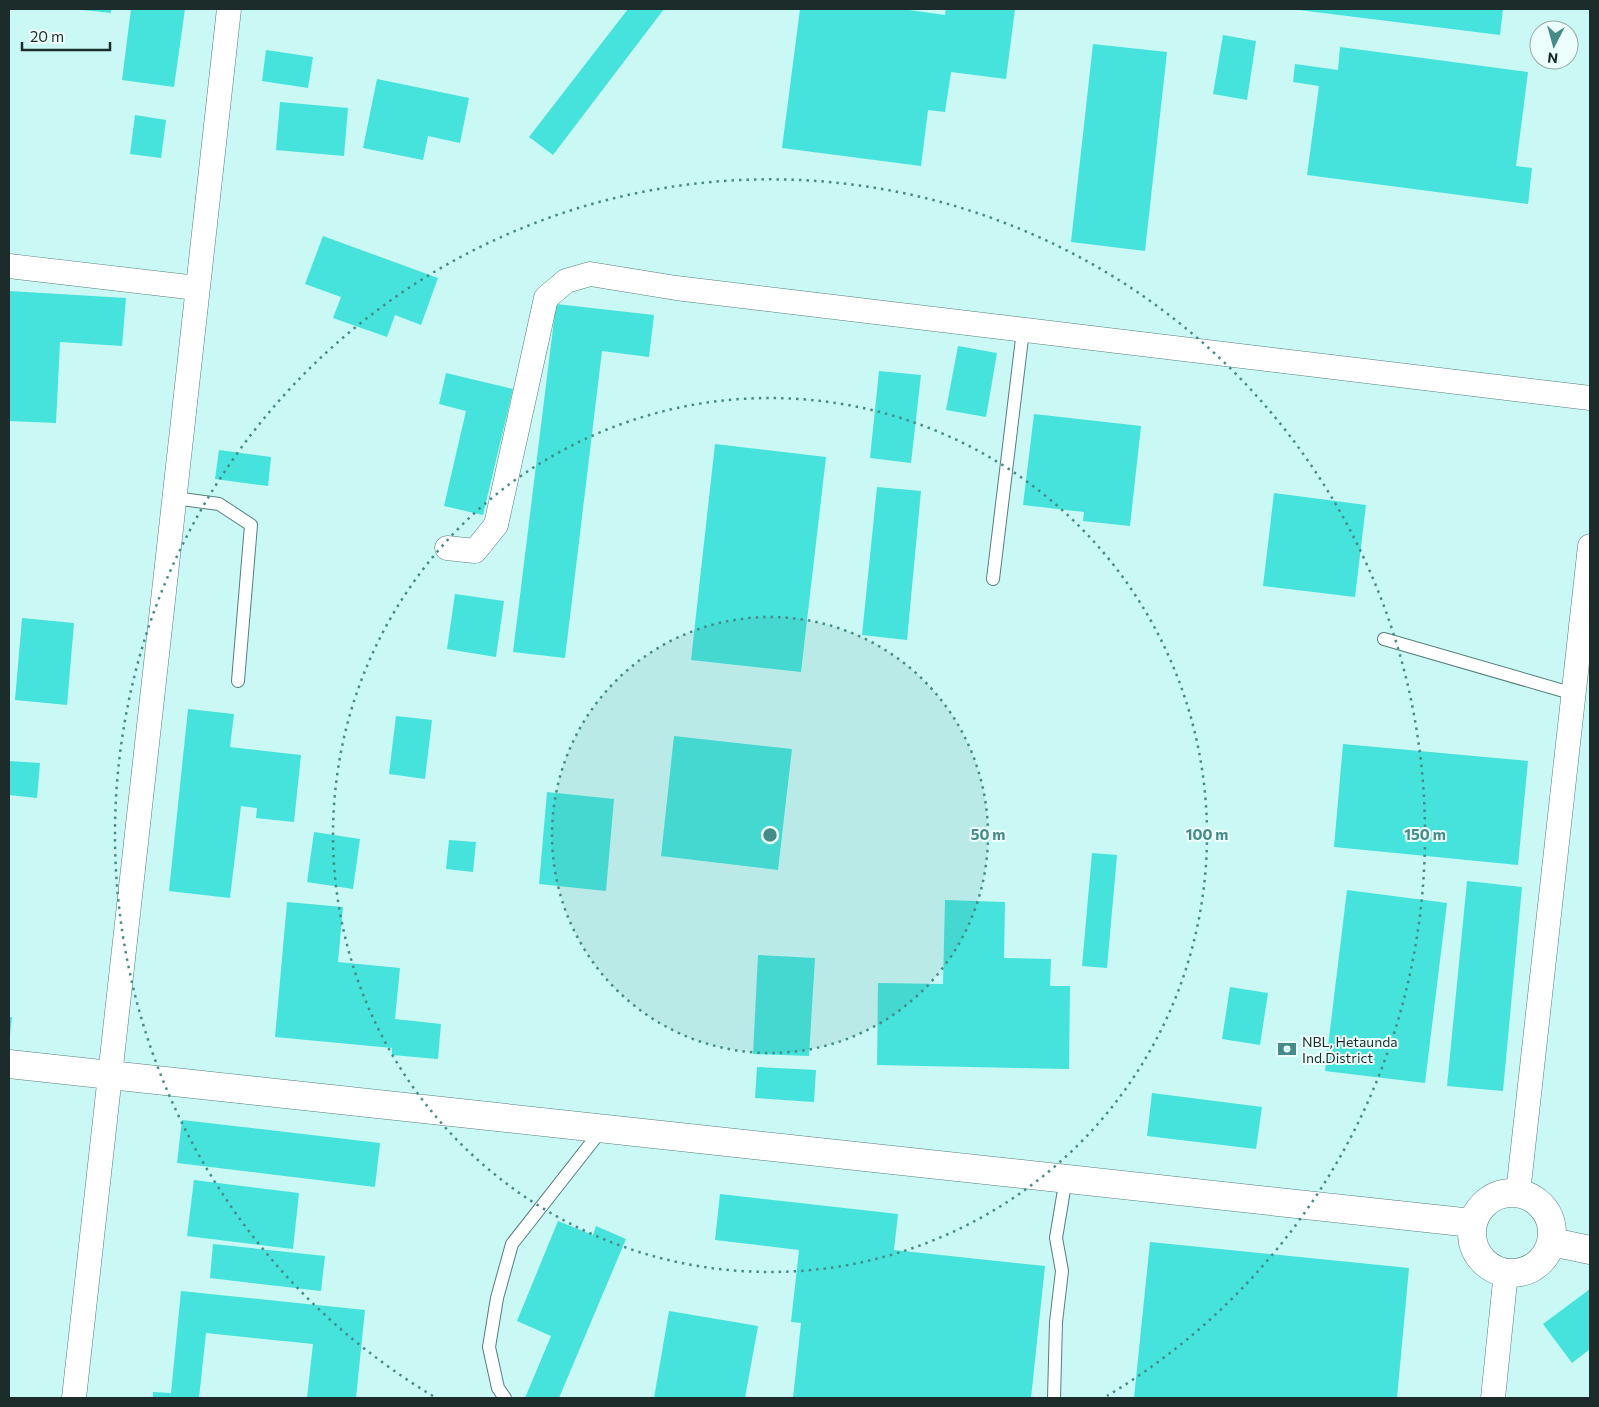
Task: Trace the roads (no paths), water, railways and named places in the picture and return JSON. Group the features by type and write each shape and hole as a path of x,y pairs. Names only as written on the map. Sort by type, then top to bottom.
{"highway":[{"path":"9,1064 1472,1223"},
{"path":"1518,1193 1535,1200 1545,1210 1552,1228 1552,1242 1542,1260 1532,1269 1511,1274 1492,1269 1482,1260 1474,1248 1471,1237 1472,1223 1487,1201 1504,1194 1518,1193"},
{"path":"1552,1242 1590,1250"}],"street":[{"path":"74,1398 229,9"},
{"path":"9,266 197,288"},
{"path":"447,548 476,551 496,525 546,298 566,281 590,274 676,288 1590,398"},
{"path":"1518,1193 1590,546"},
{"path":"1493,1398 1506,1272"}],"lane":[{"path":"993,579 1023,330"},
{"path":"174,498 219,504 251,525 238,681"},
{"path":"1384,639 1574,694"},
{"path":"505,1398 498,1388 489,1347 497,1298 512,1244 602,1128"},
{"path":"1054,1398 1056,1322 1062,1271 1056,1238 1066,1178"}],"place":[{"name":"NBL, Hetaunda Ind.District","path":"1287,1049"}]}
